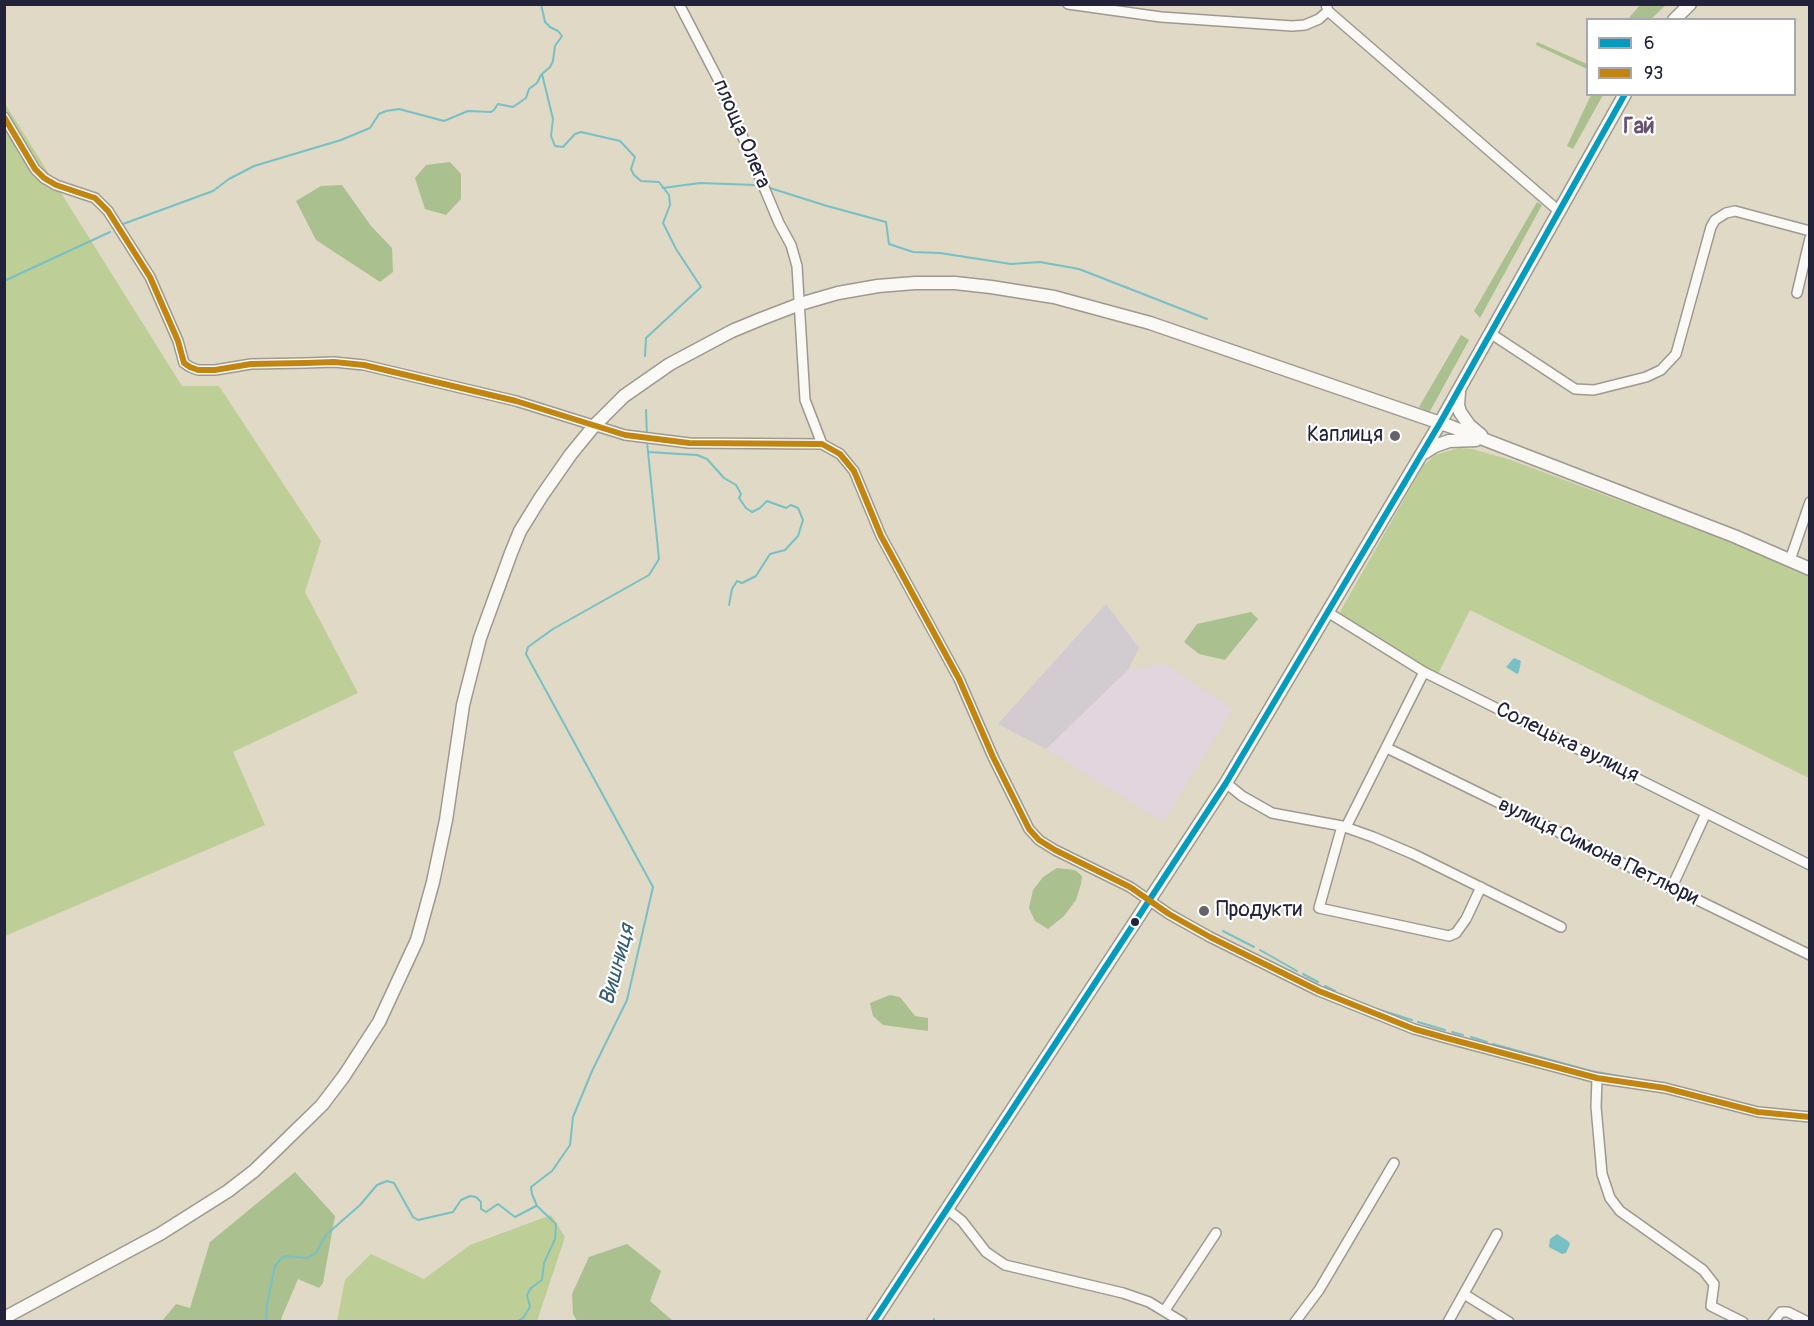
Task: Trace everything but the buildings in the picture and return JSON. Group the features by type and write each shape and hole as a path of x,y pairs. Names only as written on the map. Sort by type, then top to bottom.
{"main road":[{"path":"1676,18 1690,4"},
{"path":"873,1322 1226,783 1440,423 1624,96"},
{"path":"4,1318 160,1234 228,1191 254,1171 322,1105 368,1041 396,989 417,940 434,882 464,705 480,638 520,531 541,497 594,426 624,396 670,364 732,331 800,304 858,290 915,283 954,283 1022,291 1150,323 1440,423 1724,532 1809,569"},
{"path":"1460,386 1458,405 1460,412 1474,430 1492,443"},
{"path":"1421,455 1441,443 1457,440 1492,443"}],"street":[{"name":"площа Олега","path":"679,4 720,83 779,223 791,245 800,304 805,400 812,424 822,444"},
{"path":"1068,4 1161,17 1292,26 1312,23 1327,8 1560,212"},
{"path":"4,117 35,169 44,178 56,185 95,198 108,211 150,277 178,341 184,363 198,370 215,370 251,364 334,362 364,365 516,401 625,435 689,443 822,444 840,454 854,471 881,536 959,679 993,757 1029,829 1039,840 1054,850 1130,887 1169,914 1228,947 1319,991 1369,1012 1446,1038 1597,1078 1665,1088 1758,1112 1809,1117"},
{"path":"1490,333 1551,371 1568,385 1584,390 1646,377 1667,366 1676,354 1715,220 1726,213 1735,212 1809,231"},
{"path":"1797,293 1809,238"},
{"path":"1790,560 1809,502"},
{"name":"Солецька вулиця","path":"1329,613 1424,672 1809,865"},
{"path":"1424,672 1387,748 1344,826 1319,908 1449,936 1456,933 1466,919 1481,887"},
{"name":"вулиця Симона Петлюри","path":"1387,748 1809,955"},
{"path":"1226,783 1242,796 1272,813 1344,826 1413,854 1561,927"},
{"path":"1671,889 1706,813"},
{"path":"1597,1078 1596,1107 1602,1174 1610,1198 1620,1211 1703,1270 1714,1284 1711,1306 1743,1322"},
{"path":"1295,1322 1319,1290 1394,1163"},
{"path":"947,1209 962,1221 986,1252 1005,1265 1123,1293 1149,1302 1182,1322"},
{"path":"1165,1310 1216,1233"},
{"path":"1448,1322 1497,1234"},
{"path":"1464,1294 1509,1322"},
{"path":"1773,1322 1781,1312 1788,1312 1808,1322"}],"shaded area":[{"path":"1106,604 1139,648 1128,670 1046,749 998,724"},
{"path":"1165,664 1233,709 1163,822 1046,749 1128,670"}],"green space":[{"path":"1640,4 1666,5 1652,18 1629,18"},
{"path":"1537,42 1586,64 1586,69 1536,45"},
{"path":"1591,96 1602,96 1573,149 1567,146"},
{"path":"4,102 182,386 219,386 321,541 305,592 358,693 233,752 265,825 5,936"},
{"path":"450,162 461,174 461,199 446,215 425,209 415,178 426,165"},
{"path":"342,185 371,226 392,248 393,272 380,282 316,240 296,201 321,186"},
{"path":"1537,202 1542,205 1480,318 1474,311"},
{"path":"1461,335 1469,340 1429,413 1419,407"},
{"path":"1459,448 1472,449 1511,460 1768,556 1809,575 1809,778 1470,610 1438,674 1343,617 1341,610 1423,466 1435,455"},
{"path":"1251,612 1258,619 1225,660 1199,654 1184,642 1197,624"},
{"path":"1057,868 1075,870 1082,876 1081,884 1076,900 1064,916 1048,929 1035,921 1029,908 1033,890 1043,877"},
{"path":"890,995 900,997 915,1016 928,1018 928,1031 883,1025 873,1016 870,1003"},
{"path":"295,1172 335,1216 323,1283 319,1288 298,1279 281,1319 283,1321 162,1321 176,1304 190,1308 210,1242"},
{"path":"551,1215 565,1237 537,1321 337,1321 345,1280 371,1254 424,1279 470,1245"},
{"path":"627,1244 661,1271 650,1301 673,1321 577,1321 573,1314 572,1294 589,1257"}],"water":[{"path":"1514,658 1521,661 1517,674 1506,667"},
{"path":"1557,1234 1570,1244 1566,1253 1562,1254 1549,1247 1550,1239"}],"waterway":[{"name":"Вишниця","path":"541,4 545,22 562,36 555,46 550,67 542,74 553,119 551,136 555,146 563,147 575,134 581,132 620,141 635,157 631,169 634,175 641,181 659,182 669,195 670,205 663,223 676,249 701,287 646,338 645,356"},
{"path":"123,224 213,191 229,179 254,166 341,140 370,128 379,114 386,111 399,109 444,121 468,111 491,112 498,104 513,107 526,98 529,89 537,83 541,75"},
{"path":"663,188 700,183 755,185"},
{"path":"770,188 886,222 889,244 913,252 940,253 1011,264 1040,262 1079,269 1207,319"},
{"path":"4,281 110,232"},
{"name":"Вишниця","path":"646,410 647,436"},
{"name":"Вишниця","path":"516,1322 523,1318 530,1307 527,1295 531,1288 542,1280 544,1263 555,1239 556,1224 537,1206 531,1187 552,1171 570,1145 573,1117 592,1071 627,1000 653,887 526,654 528,647 553,629 649,575 659,559 647,442"},
{"path":"648,452 697,455 707,459 724,478 736,485 741,494 739,498 752,512 767,501 786,508 791,505 798,508 803,520 798,536 785,550 770,554 756,576 742,583 737,581 732,589 729,605"},
{"path":"1223,931 1254,947"},
{"path":"1260,950 1297,971"},
{"path":"1303,974 1318,982"},
{"path":"1325,986 1335,991"},
{"path":"1340,994 1348,998"},
{"path":"1356,1001 1369,1006"},
{"path":"1377,1009 1412,1020"},
{"path":"1418,1022 1445,1030"},
{"path":"1452,1032 1463,1035"},
{"path":"1471,1037 1487,1042"},
{"path":"1493,1044 1591,1071 1630,1078"},
{"path":"1605,1155 1606,1161"},
{"name":"Вишниця","path":"266,1322 267,1304 275,1266 285,1256 307,1258 316,1253 326,1235 360,1205 377,1185 387,1181 394,1183 413,1217 418,1220 453,1212 461,1200 470,1196 476,1197 481,1202 481,1209 486,1212 498,1204 515,1217 536,1206"},
{"path":"1654,1230 1661,1234"}],"transit line":[{"name":"6","path":"873,1322 1226,783 1440,423 1624,96"},
{"name":"93","path":"4,117 35,169 44,178 56,185 95,198 108,211 150,277 178,341 184,363 190,367 198,370 215,370 251,364 334,362 364,365 516,401 625,435 689,443 822,444 840,454 854,471 881,536 959,679 993,757 1029,829 1039,840 1055,850 1130,887 1169,914 1210,937 1319,991 1414,1029 1597,1078 1665,1088 1758,1112 1810,1117"}],"place":[{"name":"Каплиця","path":"1395,436"},
{"name":"Продукти","path":"1204,911"}],"district":[{"name":"Гай","path":"1639,127"}]}
